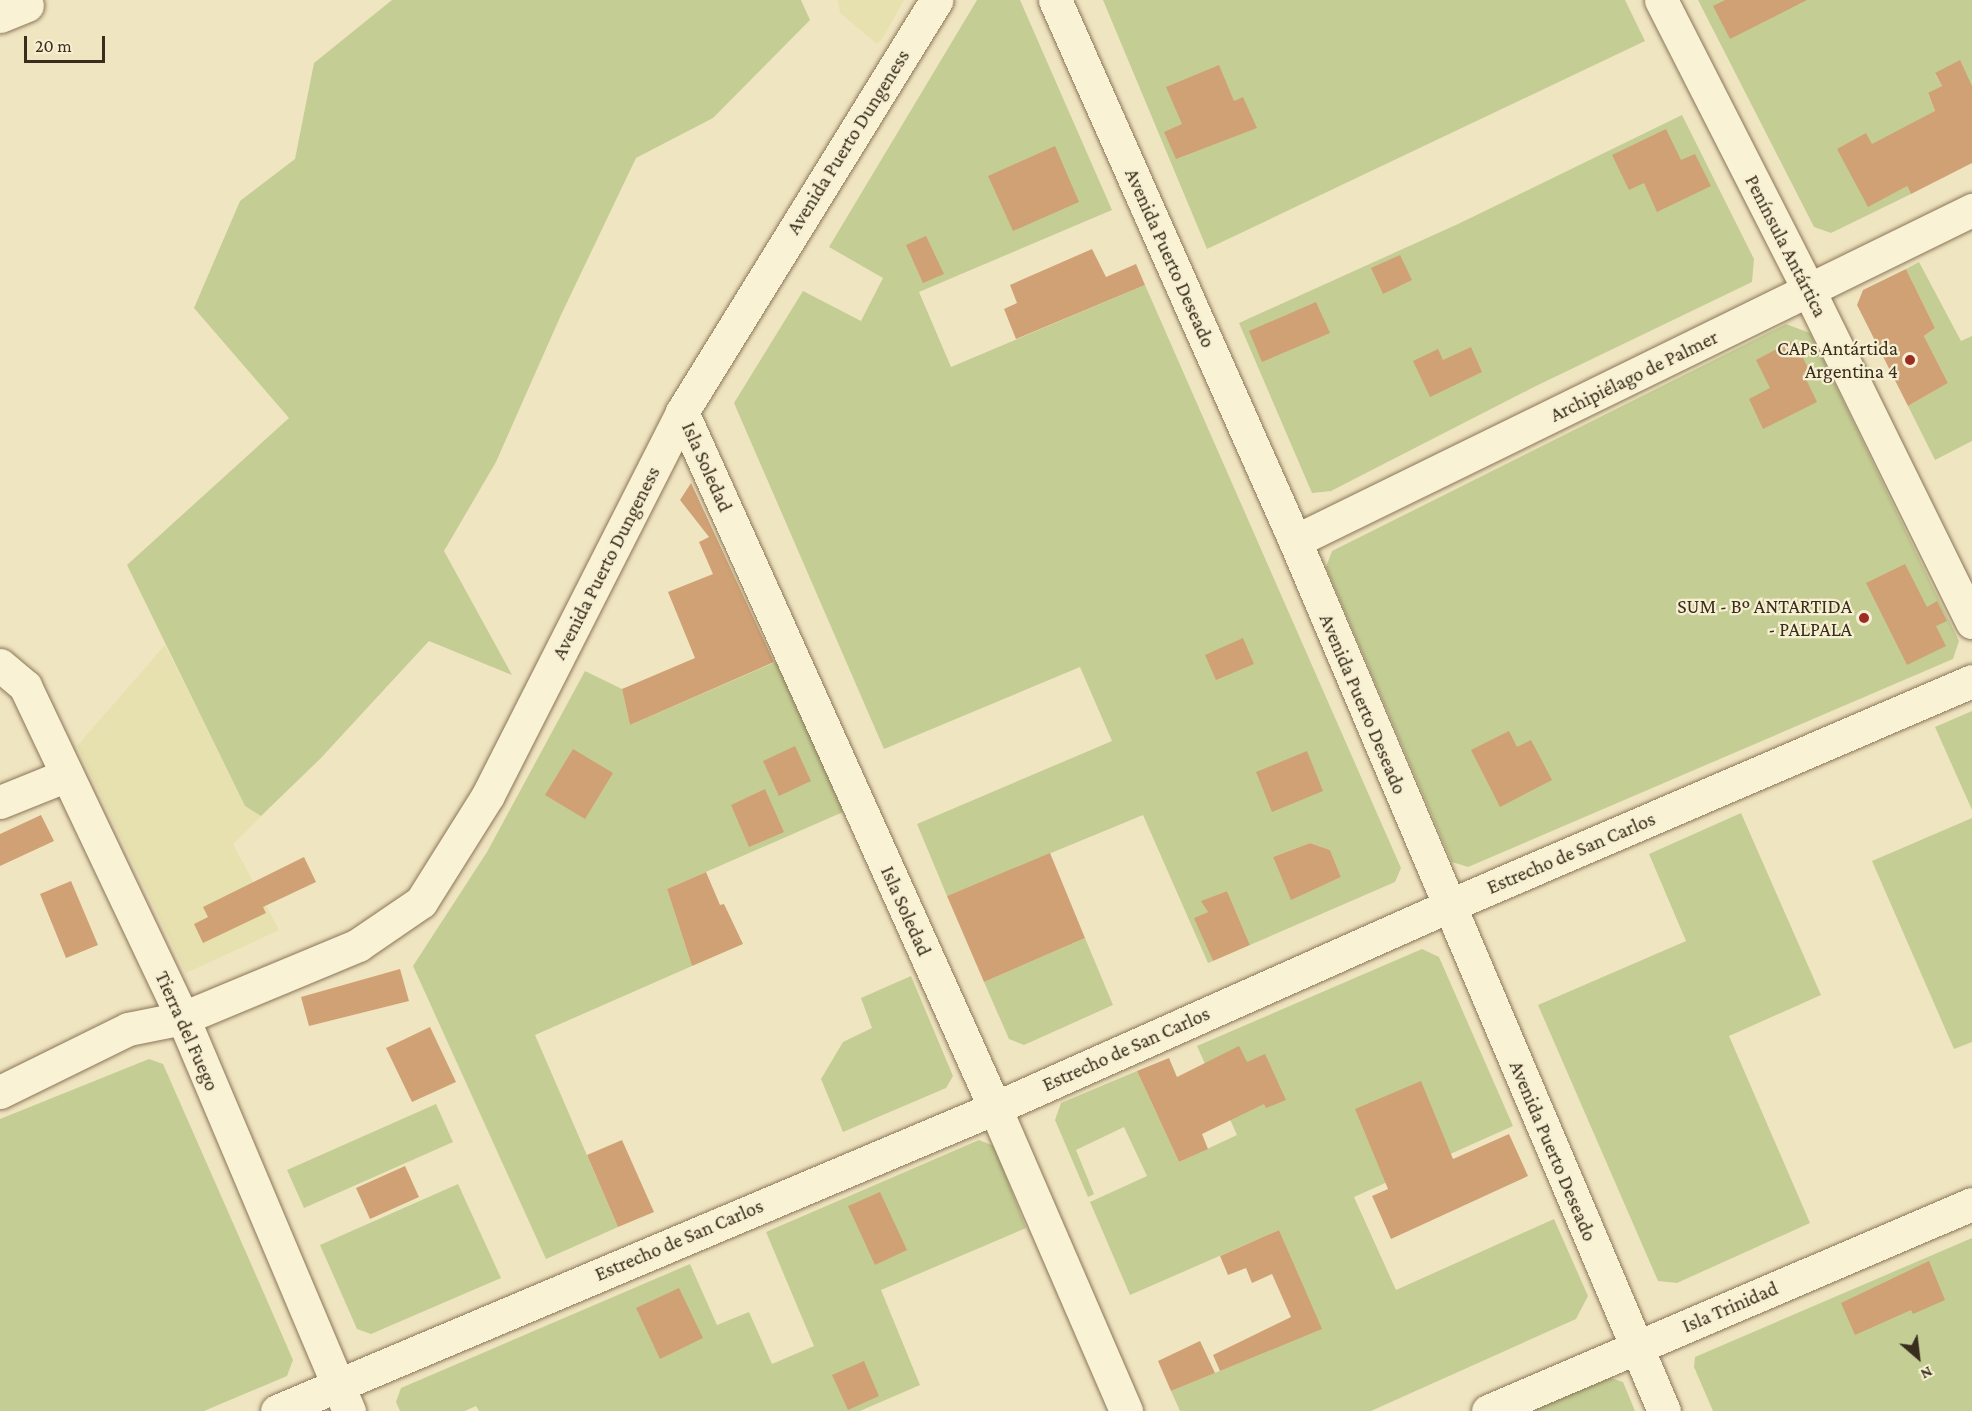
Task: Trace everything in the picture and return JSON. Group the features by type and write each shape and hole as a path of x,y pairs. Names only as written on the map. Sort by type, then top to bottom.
{"street":[{"name":"Avenida Puerto Dungeness","path":"0,1092 128,1029 183,1018 358,945 421,902 488,795 682,412 936,0"},
{"name":"Avenida Puerto Deseado","path":"1055,0 1294,541 1664,1411"},
{"name":"Península Antártica","path":"1661,0 1809,291 1972,622"},
{"name":"Archipiélago de Palmer","path":"1294,541 1972,210"},
{"name":"Isla Soledad","path":"682,412 995,1107 1126,1411"},
{"name":"Tierra del Fuego","path":"0,665 25,686 183,1018 343,1398"},
{"name":"Estrecho de San Carlos","path":"277,1411 343,1398 1448,906 1972,681"},
{"path":"0,802 67,775"},
{"name":"Isla Trinidad","path":"1488,1411 1972,1204"}],"shaded area":[{"path":"838,0 904,0 883,38 877,44 840,13"},
{"path":"165,645 245,806 261,816 233,844 279,930 186,973 77,746"}],"green space":[{"path":"392,0 801,0 810,20 713,118 636,158 561,315 496,462 444,551 512,675 429,641 320,759 261,816 245,806 127,565 289,418 194,308 240,201 295,159 314,63"},
{"path":"977,0 1020,0 1112,210 919,292 951,367 1145,285 1401,868 1395,882 1250,945 1227,891 1202,901 1208,912 1195,918 1213,961 1208,963 1143,815 947,896 917,824 1112,741 1080,667 884,749 734,403 803,291 861,321 883,278 829,247","holes":["1310,843 1330,850 1341,877 1291,899 1273,857"]},
{"path":"1103,0 1625,0 1645,41 1207,249"},
{"path":"1698,0 1972,0 1972,86 1935,74 1942,86 1928,94 1935,111 1893,160 1911,194 1831,233 1814,227"},
{"path":"1682,115 1754,259 1752,282 1536,386 1331,491 1312,493 1239,323 1458,224"},
{"path":"1919,262 1961,341 1972,336 1972,441 1935,460 1908,406 1948,383 1924,336 1935,328 1906,269"},
{"path":"1786,324 1810,333 1959,641 1953,659 1468,867 1452,862 1326,567 1332,551"},
{"path":"780,660 843,812 667,889 692,966 535,1035 618,1227 546,1259 413,966 487,852 585,671 622,689 630,725"},
{"path":"1972,711 1972,810 1935,727"},
{"path":"1741,813 1821,995 1729,1036 1810,1223 1677,1283 1658,1281 1538,1005 1686,941 1649,854"},
{"path":"1972,818 1972,1042 1954,1049 1872,861"},
{"path":"1085,938 1113,1005 1024,1045 1009,1039 984,982"},
{"path":"1422,949 1439,957 1513,1126 1354,1197 1396,1290 1554,1219 1588,1296 1576,1319 1371,1411 1180,1411 1171,1391 1321,1329 1279,1230 1130,1295 1090,1202 1147,1176 1124,1127 1076,1150 1094,1194 1088,1197 1055,1120 1061,1103 1137,1071 1179,1162 1237,1135 1197,1046"},
{"path":"911,976 953,1076 946,1088 843,1132 821,1079 843,1042 872,1028 861,998"},
{"path":"149,1059 163,1064 293,1360 287,1376 204,1411 0,1411 0,1119"},
{"path":"436,1104 453,1142 304,1208 287,1170"},
{"path":"979,1140 994,1146 1026,1228 881,1290 920,1385 860,1411 479,1411 476,1406 465,1411 400,1411 396,1402 401,1388 690,1264 717,1325 749,1312 772,1364 814,1346 766,1232"},
{"path":"458,1184 501,1278 371,1334 357,1329 320,1245"},
{"path":"1972,1238 1972,1411 1713,1411 1694,1367 1695,1357"},
{"path":"1608,1377 1623,1382 1635,1411 1530,1411"}],"building":[{"path":"1725,0 1807,0 1730,39 1713,6"},
{"path":"1960,60 1972,86 1972,163 1911,194 1907,186 1868,207 1837,149 1866,133 1872,144 1935,111 1928,93 1942,86 1935,73"},
{"path":"1219,65 1234,101 1243,97 1257,128 1176,159 1164,132 1182,124 1166,87"},
{"path":"1666,129 1681,160 1695,154 1711,186 1657,212 1644,183 1629,190 1612,155"},
{"path":"1055,146 1079,202 1013,231 988,176"},
{"path":"926,236 944,274 923,283 906,245"},
{"path":"1092,249 1106,277 1136,264 1145,285 1016,339 1004,309 1017,303 1010,285"},
{"path":"1400,255 1412,280 1383,294 1371,268"},
{"name":"CAPs Antártida Argentina 4","path":"1906,269 1935,328 1924,336 1948,383 1908,406 1857,305 1863,290"},
{"path":"1316,302 1330,333 1262,362 1249,331"},
{"path":"1794,340 1809,370 1803,373 1817,402 1763,429 1749,399 1770,388 1756,360"},
{"path":"1471,347 1482,372 1430,397 1413,361 1438,349 1443,360"},
{"path":"691,483 774,662 630,725 622,689 695,658 668,592 713,574 699,542 709,537 680,500"},
{"path":"1905,564 1927,607 1937,601 1947,621 1936,626 1946,646 1907,665 1866,583"},
{"path":"1243,638 1254,664 1216,680 1205,655"},
{"path":"1509,731 1517,747 1531,740 1552,780 1500,807 1471,750"},
{"path":"795,746 811,781 779,796 763,761"},
{"path":"573,749 613,773 585,819 545,795"},
{"path":"1307,751 1323,791 1272,812 1256,772"},
{"path":"765,789 784,832 749,847 731,805"},
{"path":"41,815 54,841 0,866 0,834"},
{"path":"1310,843 1330,850 1341,877 1291,900 1273,857"},
{"path":"1050,853 1085,938 984,982 947,896"},
{"path":"304,857 316,882 263,907 266,913 203,943 194,924 208,917 203,907"},
{"path":"706,872 720,905 724,904 743,944 692,966 667,889"},
{"path":"71,881 98,945 66,958 40,894"},
{"path":"1227,891 1250,945 1213,961 1194,918 1208,912 1201,901"},
{"path":"400,969 409,1001 309,1026 301,997"},
{"path":"430,1027 456,1082 412,1102 386,1048"},
{"path":"1239,1046 1247,1062 1265,1054 1286,1100 1266,1108 1264,1104 1202,1134 1208,1149 1179,1162 1137,1071 1169,1058 1177,1077"},
{"path":"1421,1081 1453,1159 1509,1134 1528,1176 1391,1239 1372,1196 1388,1189 1355,1109"},
{"path":"622,1140 654,1212 618,1227 587,1155"},
{"path":"405,1166 419,1197 370,1219 356,1188"},
{"path":"880,1192 907,1250 875,1265 848,1206"},
{"path":"1279,1230 1322,1329 1220,1371 1213,1355 1291,1317 1272,1274 1252,1283 1246,1268 1228,1275 1220,1256"},
{"path":"1929,1261 1945,1300 1913,1314 1911,1310 1855,1335 1841,1303"},
{"path":"679,1288 703,1338 660,1359 636,1308"},
{"path":"1200,1341 1215,1373 1171,1391 1158,1361"},
{"path":"864,1361 879,1396 848,1410 832,1375"}],"place":[{"name":"CAPs Antártida Argentina 4","path":"1910,360"},
{"name":"SUM - Bº ANTARTIDA - PALPALA","path":"1864,618"}]}
